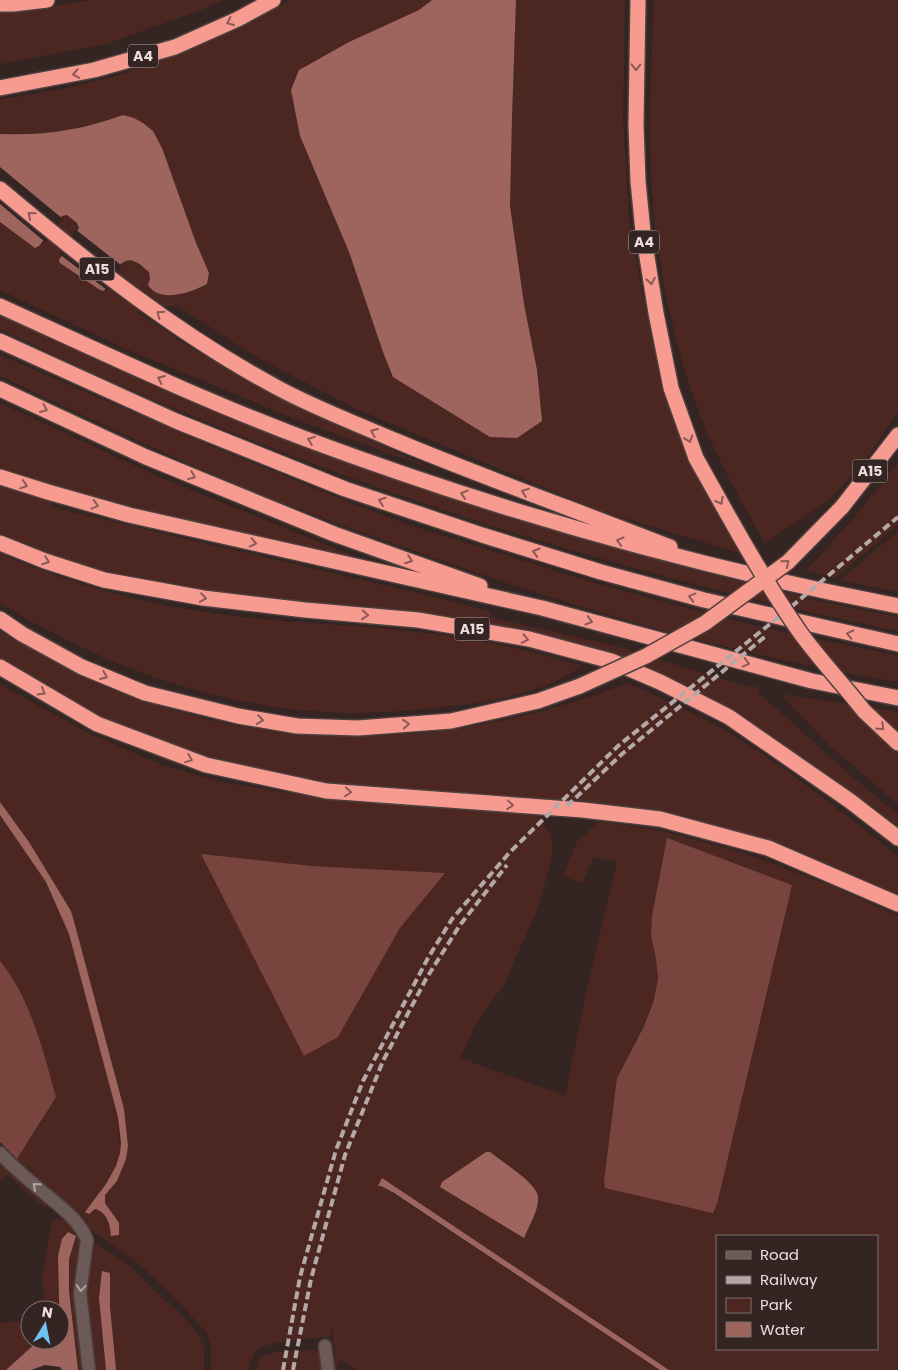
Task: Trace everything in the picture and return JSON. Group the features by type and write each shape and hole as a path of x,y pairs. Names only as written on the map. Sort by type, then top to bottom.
{"highway":[{"path":"0,4 47,0"},
{"name":"A4","path":"1,88 94,70 175,47 238,19 273,0"},
{"name":"A4","path":"638,0 636,125 638,180 643,232 670,388 696,458 748,552 789,617 864,711 898,743"},
{"name":"A15","path":"0,189 120,286 200,342 278,388 336,416 446,461 734,572"},
{"name":"A15","path":"0,306 191,392 305,439 408,475 641,548 734,572 898,606"},
{"path":"0,341 185,424 345,489 482,536 600,572 704,600 898,644"},
{"name":"A15","path":"0,389 146,457 334,534 542,608"},
{"name":"A15","path":"0,619 22,634 82,666 145,693 238,716 297,726 358,728 451,721 538,701 580,686 646,656 705,623 788,562 842,507 898,435"},
{"name":"A15","path":"0,477 129,515 542,608 812,681 898,698"},
{"name":"A15","path":"0,543 45,561 104,580 203,598 305,610 418,620 529,639 611,661 660,682 729,717 850,801 898,838"},
{"path":"0,667 97,724 206,766 326,791 583,810 660,819 768,848 898,904"}],"street":[{"path":"0,1153 11,1165 73,1217 87,1240 80,1293 89,1370"},
{"path":"325,1346 328,1370"}],"green space":[{"path":"92,0 223,0 204,9 106,44 0,64 0,9 40,8"},
{"path":"291,0 432,0 419,10 349,42 299,70 291,90 300,136 349,252 393,377 537,370 524,304 510,206 516,0 625,0 623,118 629,220 647,316 667,397 704,483 740,553 600,511 354,408 248,352 177,305 137,312 194,350 272,392 438,471 300,421 126,349 0,290 0,99 77,86 151,64 222,36"},
{"path":"654,0 898,0 898,412 865,461 827,502 765,543 710,440 696,404 678,347 664,287 652,196 651,104"},
{"path":"0,312 31,328 578,536 694,570 833,604 898,617 898,631 782,606 667,577 439,508 327,469 217,426 107,379 0,329"},
{"path":"0,355 218,449 409,525 601,585 756,626 898,656 898,682 840,672 726,647 613,616 501,581 280,502 226,480 0,376"},
{"path":"0,403 157,476 351,555 350,560 139,511 57,488 51,507 430,596 491,612 490,617 616,646 744,686 758,687 759,694 862,785 898,814 898,833 781,746 607,656 154,586 74,565 0,536"},
{"path":"898,462 898,525 835,578 805,571 830,545"},
{"path":"898,531 898,592 840,580"},
{"path":"0,554 80,584 163,605 255,618 379,628 461,638 514,648 582,666 550,684 516,695 479,702 428,708 341,713 282,708 239,701 197,691 156,678 116,662 77,645 0,603"},
{"path":"0,631 88,678 124,693 203,718 264,730 326,735 387,735 448,730 509,719 569,703 628,683 700,717 741,740 801,782 898,856 898,897 627,809 540,798 469,795 327,783 259,771 194,754 118,727 70,704 0,661"},
{"path":"0,684 82,730 162,765 221,782 323,799 537,813 549,832 553,846 551,862 538,907 505,983 476,1024 460,1058 565,1096 587,989 617,862 594,857 582,883 563,876 577,841 601,821 670,833 740,852 830,885 898,916 898,1370 669,1370 382,1178 381,1186 660,1370 357,1370 341,1359 337,1365 338,1370 331,1370 335,1357 332,1326 329,1337 280,1342 258,1349 253,1356 248,1370 211,1370 211,1344 206,1332 179,1302 142,1266 88,1228 87,1221 17,1159 42,1121 27,1006 15,983 0,961 0,815 46,882 69,934 118,1117 120,1153 116,1166 91,1212 95,1209 103,1213 112,1236 111,1210 105,1203 105,1195 117,1181 126,1159 128,1146 124,1109 71,911 29,842 0,802","holes":["667,839 792,885 617,1078 653,1003 658,979 656,958","201,855 312,866 444,873 400,928 338,1037"]},
{"path":"781,694 898,712 898,804 830,746"},
{"path":"0,1161 10,1172 48,1204 45,1208 7,1175 0,1181"},
{"path":"57,1218 69,1222 81,1240 85,1370 78,1370 69,1291 69,1259 76,1236 69,1232 62,1300 44,1300 42,1277 53,1220"},
{"path":"89,1245 98,1245 126,1263 186,1320 198,1334 204,1348 204,1370 93,1370 85,1286"},
{"path":"20,1322 20,1350 28,1350 6,1370 0,1370 0,1323"},
{"path":"321,1351 323,1370 256,1370 261,1357 276,1352"}],"shaded area":[{"path":"667,838 792,885 717,1204 713,1213 605,1188 604,1182 617,1078 643,1028 653,1003 658,979 651,936 652,916"},
{"path":"201,854 312,866 445,873 400,928 338,1037 304,1056"},
{"path":"0,961 20,992 35,1026 56,1097 17,1159 0,1142"}],"water":[{"path":"432,0 516,0 510,206 524,304 537,370 542,421 517,438 490,437 393,377 349,252 300,136 291,90 299,70 349,42 419,10"},
{"path":"123,115 134,118 153,131 162,148 196,243 209,273 207,284 201,287 176,295 160,294 153,291 148,285 150,279 149,272 140,264 130,260 121,264 104,291 100,290 60,263 59,260 79,228 77,223 67,215 62,216 39,246 35,248 0,222 0,134 62,131 93,125"},
{"path":"0,802 29,842 71,911 75,925 124,1109 128,1146 126,1159 117,1181 105,1195 105,1203 119,1223 119,1235 111,1236 108,1220 103,1213 95,1209 89,1214 85,1212 106,1184 116,1166 121,1143 118,1117 69,934 46,882 0,815"},
{"path":"486,1152 490,1152 526,1179 536,1191 538,1197 537,1207 524,1238 440,1187 442,1182"},
{"path":"382,1178 669,1370 660,1370 394,1193 378,1186"},
{"path":"68,1232 76,1236 69,1259 69,1291 78,1370 62,1370 60,1367 45,1365 31,1370 6,1370 28,1350 70,1350 70,1300 59,1300 58,1256 62,1239"},
{"path":"102,1271 110,1273 110,1307 116,1370 106,1370 99,1298"}],"pier":[{"path":"0,167 63,219 45,242 0,204"},
{"path":"75,229 122,266 107,290 59,254"}],"railway":[{"path":"283,1370 300,1277 336,1150 363,1081 428,958 452,919 510,852 618,746 785,612 898,517"},
{"path":"567,806 622,754 767,635"},
{"path":"293,1370 311,1279 345,1155 383,1061 426,979 460,925 507,865"}]}
